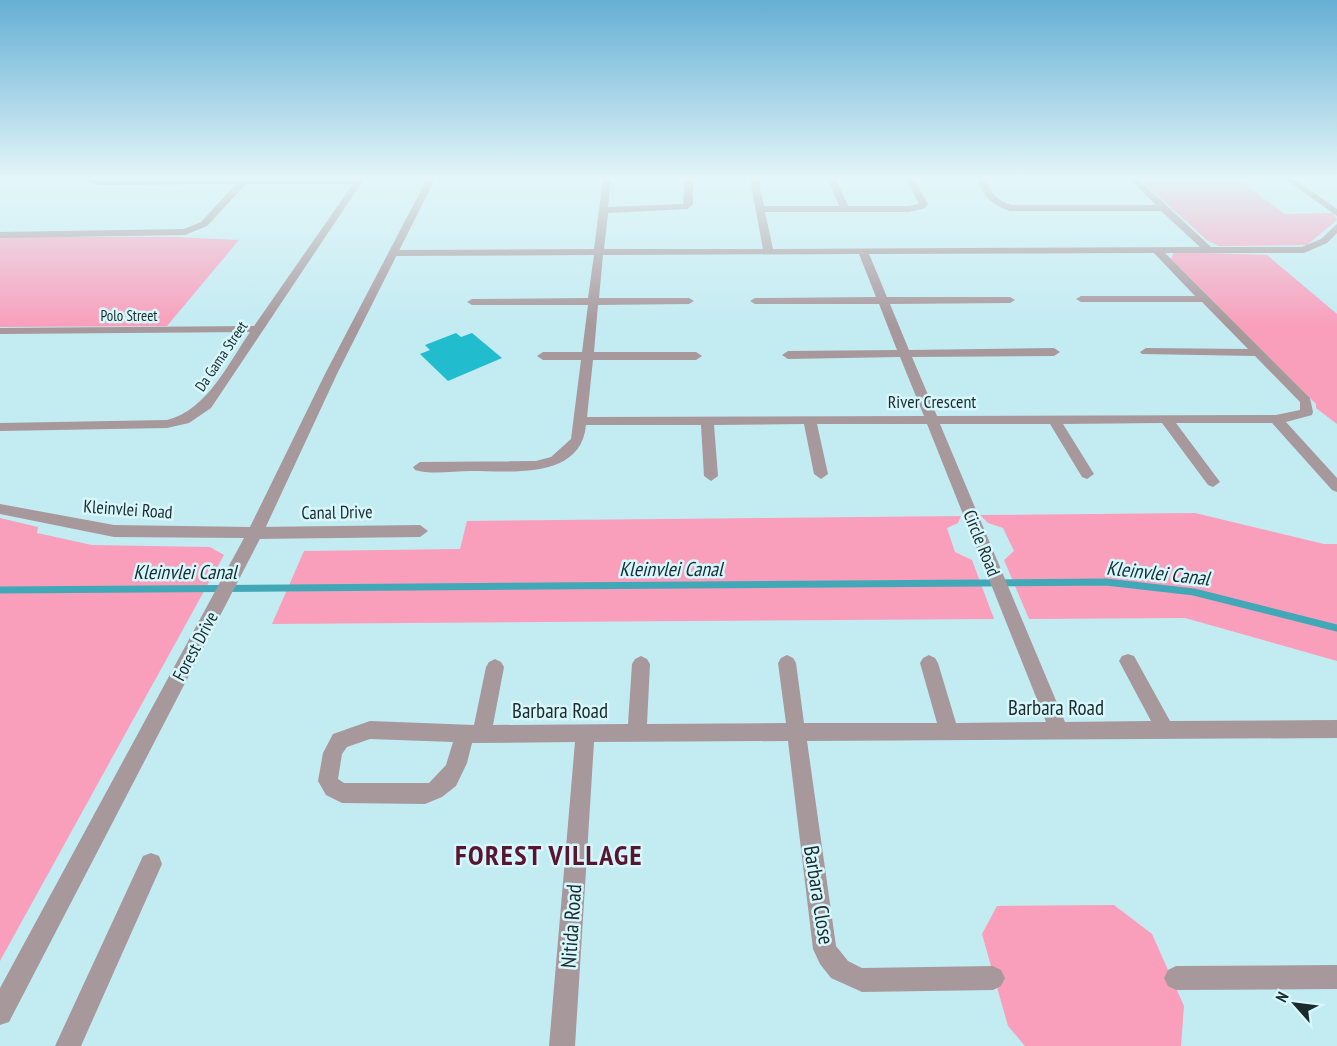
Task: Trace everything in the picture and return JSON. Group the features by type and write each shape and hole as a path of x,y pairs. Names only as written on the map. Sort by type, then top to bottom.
{"street":[{"path":"0,235 185,232 195,228"},
{"name":"Da Gama Street","path":"0,427 150,425 184,420 206,405 326,228"},
{"name":"Forest Drive","path":"0,1012 255,533 406,228"},
{"path":"420,467 542,465 556,460 574,445 580,435 602,228"},
{"path":"764,228 769,252"},
{"path":"1185,228 1208,250"},
{"path":"394,252 1304,250 1324,241 1336,228"},
{"name":"River Crescent","path":"581,421 1276,419 1303,415 1307,412 1308,405 1156,250"},
{"name":"Circle Road","path":"863,252 1059,730"},
{"path":"1081,298 1205,299"},
{"path":"755,301 1010,300"},
{"path":"472,302 689,301"},
{"name":"Polo Street","path":"0,331 257,329"},
{"path":"788,354 1053,352"},
{"path":"1146,352 1258,353"},
{"path":"543,356 696,356"},
{"path":"1053,418 1087,474"},
{"path":"1165,418 1213,482"},
{"path":"1276,419 1337,487"},
{"path":"707,420 711,476"},
{"path":"810,420 821,474"},
{"name":"Kleinvlei Road","path":"0,508 114,531 255,533"},
{"name":"Canal Drive","path":"255,533 420,531"},
{"path":"1128,661 1165,730"},
{"path":"787,663 795,732"},
{"path":"929,663 949,731"},
{"path":"637,733 641,664"},
{"name":"Barbara Road","path":"495,667 474,734 454,774 436,791 425,794 342,793 333,788 328,781 328,770 336,745 340,740 353,733 370,730 474,734 585,734 1337,729"},
{"name":"Barbara Close","path":"795,732 825,949 833,965 846,976 862,980 993,978"},
{"name":"Nitida Road","path":"562,1046 585,734"},
{"path":"68,1046 151,864"},
{"path":"1176,978 1337,977"}],"shaded area":[{"path":"1193,228 1328,228 1307,245 1219,246 1207,240"},
{"path":"0,237 174,237 239,240 167,326 0,327"},
{"path":"1174,252 1267,255 1337,314 1337,424 1316,408 1316,404 1171,259"},
{"path":"1195,513 1324,544 1337,544 1337,661 1185,618 1029,619 1004,560 1014,551 1003,528 988,523 980,515"},
{"path":"961,516 958,523 947,528 955,552 972,560 994,619 272,624 304,551 460,549 467,521"},
{"path":"0,518 38,527 37,533 92,545 210,547 224,555 0,961"},
{"path":"1114,905 1152,934 1184,1006 1181,1046 1025,1046 1008,1026 982,934 997,906"}],"building":[{"path":"456,333 461,337 472,333 502,358 448,381 420,354 430,350 425,345"}],"waterway":[{"name":"Kleinvlei Canal","path":"0,590 1106,582 1194,592 1337,628"}],"district":[{"name":"FOREST VILLAGE","path":"549,854"}]}
